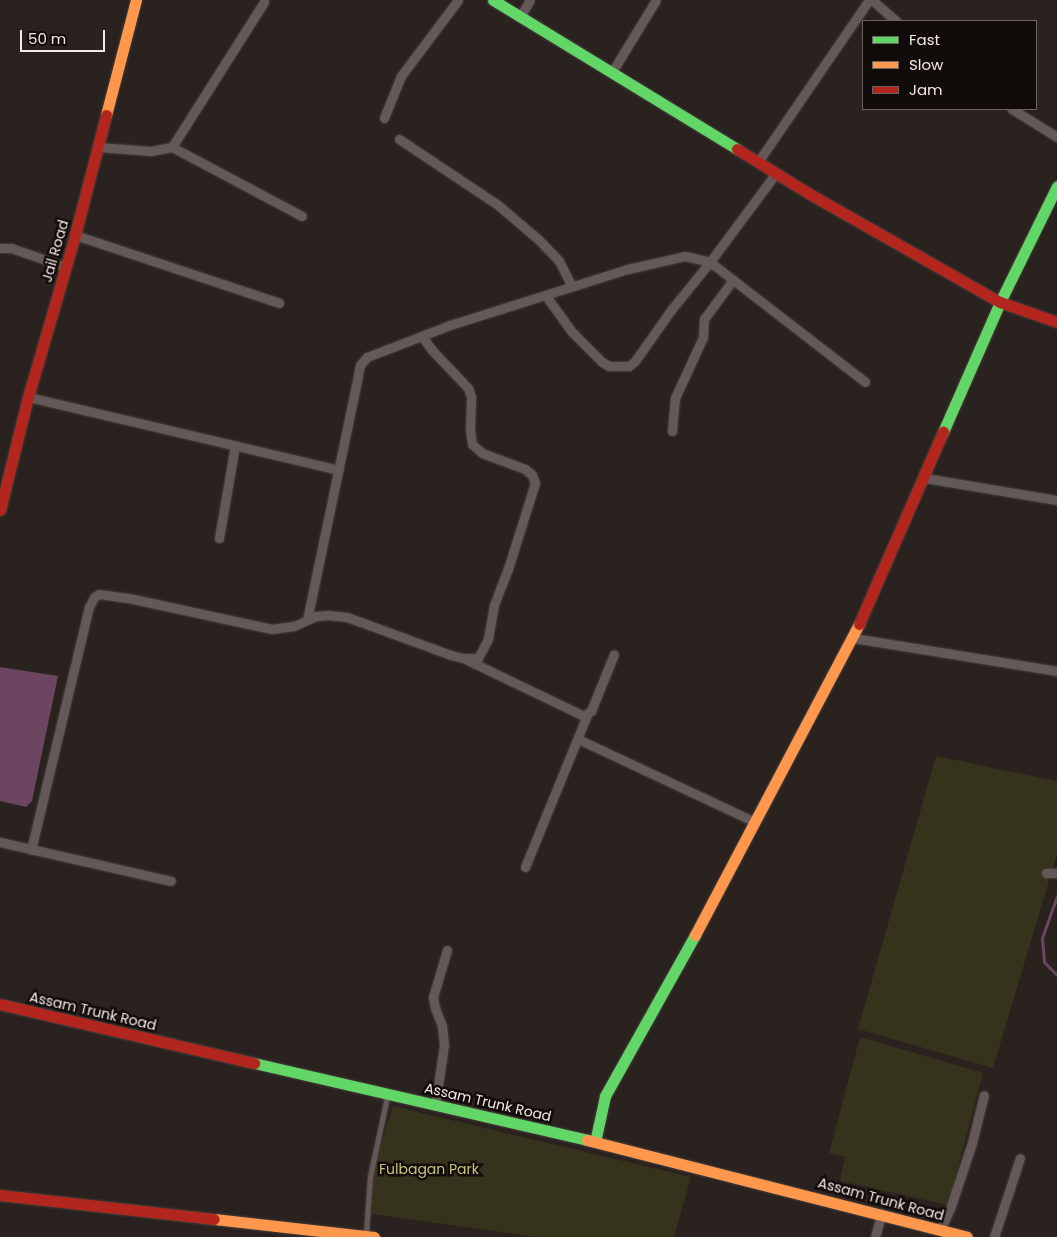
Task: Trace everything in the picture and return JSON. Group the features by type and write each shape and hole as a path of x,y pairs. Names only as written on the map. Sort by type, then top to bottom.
{"main road":[{"name":"Jail Road","path":"0,510 28,397 75,235 136,0"},
{"path":"493,0 776,173 1000,302 1057,322"},
{"path":"595,1142 605,1096 853,638 925,478 1000,302 1057,186"},
{"name":"Assam Trunk Road","path":"0,1004 595,1142 967,1237"},
{"path":"0,1195 370,1236"}],"street":[{"path":"384,118 401,76 458,0"},
{"path":"520,16 530,0"},
{"path":"612,72 656,0"},
{"path":"758,162 871,0 895,20"},
{"path":"172,147 264,2"},
{"path":"1014,110 1057,137"},
{"path":"399,139 498,205 538,239 554,256 572,286"},
{"path":"98,147 151,151 172,147 302,216"},
{"path":"546,296 572,332 602,362 609,366 629,366 636,361 670,310 710,262 776,173"},
{"path":"75,235 279,302"},
{"path":"0,248 11,248 66,267"},
{"path":"307,620 360,365 375,353 450,325 546,296 572,286 671,258 685,256 710,262 865,382"},
{"path":"672,431 676,398 703,337 704,319 733,280"},
{"path":"422,336 432,350 468,388 471,396 470,429 472,444 482,453 525,470 532,475 534,483 508,569 494,605 484,651 478,658 463,658"},
{"path":"28,397 339,470"},
{"path":"220,538 235,445"},
{"path":"925,478 1057,500"},
{"path":"31,850 88,607 94,597 99,594 133,599 272,629 294,626 307,620 328,615 347,617 463,658 580,715 587,715"},
{"path":"853,638 1057,671"},
{"path":"525,867 614,654"},
{"path":"578,739 755,822"},
{"path":"0,842 171,880"},
{"path":"1046,873 1057,873"},
{"path":"435,1106 444,1045 442,1026 433,997 447,950"},
{"path":"940,1230 951,1206 972,1143 984,1095"},
{"path":"994,1237 1020,1158"},
{"path":"875,1237 882,1215"}],"lane":[{"path":"370,1236 370,1177 388,1095"}],"green space":[{"path":"936,756 1057,781 1057,854 993,1068 858,1029"},
{"path":"860,1037 983,1073 948,1205 840,1181 845,1157 829,1153"},
{"name":"Fulbagan Park","path":"393,1106 691,1177 674,1237 536,1237 372,1214 373,1170"}],"shaded area":[{"path":"0,667 58,676 32,801 26,807 0,801"}],"waterway":[{"path":"1057,896 1042,938 1044,962 1057,975"}],"traffic: fast":[{"path":"493,0 737,149"},
{"path":"943,432 1000,302 1057,186"},
{"path":"595,1142 605,1096 695,935"},
{"path":"254,1063 587,1140"}],"traffic: slow":[{"path":"106,115 136,0"},
{"path":"695,935 859,624"},
{"path":"587,1140 967,1237"},
{"path":"214,1219 374,1237"}],"traffic: jam":[{"path":"0,510 28,397 75,235 106,115"},
{"path":"737,149 808,193 1000,302 1057,322"},
{"path":"859,624 943,432"},
{"path":"0,1004 254,1063"},
{"path":"0,1195 214,1219"}]}
